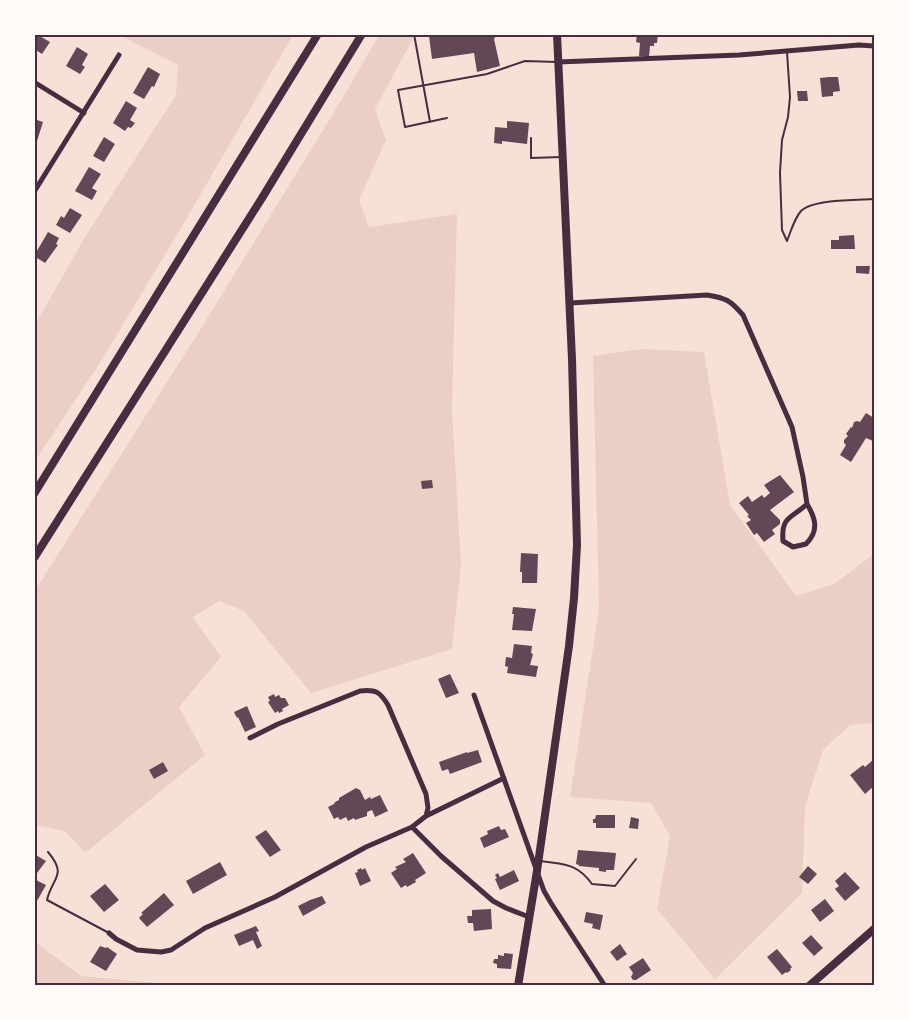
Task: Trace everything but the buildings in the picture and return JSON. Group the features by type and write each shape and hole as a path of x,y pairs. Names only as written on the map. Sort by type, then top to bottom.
{"highway":[{"path":"34,494 318,34"},
{"path":"34,558 262,198 362,34"}],"main road":[{"path":"518,986 537,872 569,646 577,545 570,303 557,34"},
{"path":"809,986 874,929"}],"street":[{"path":"558,62 739,55 860,45 874,46"},
{"path":"34,192 119,54"},
{"path":"34,82 84,113"},
{"path":"570,303 707,295 722,297 733,304 743,315 792,427 807,504 814,518 815,528 806,544 793,547 783,541 782,529 787,519 807,504"},
{"path":"250,738 360,691 377,691 388,705 426,794 428,808 426,816"},
{"path":"474,695 544,891 605,986"},
{"path":"109,933 137,950 161,952 171,950 205,928 275,897 366,847 412,827 426,816 504,778"},
{"path":"412,827 441,856 493,901 529,917"}],"lane":[{"path":"414,34 430,122"},
{"path":"786,52 790,97 782,140 780,172 782,230 787,241 801,211 809,206 874,198"},
{"path":"447,118 405,127 398,90 487,74 525,61 558,62"},
{"path":"531,138 531,158 564,157"},
{"path":"48,852 56,862 58,870 57,880 47,900 109,933"},
{"path":"538,861 574,867 584,873 592,884 615,886 636,859"}],"shaded area":[{"path":"119,35 293,35 101,361 35,461 35,325 85,237 176,95 178,65"},
{"path":"379,35 415,35 375,109 386,140 359,200 369,227 457,214 452,409 461,565 452,649 311,693 244,611 219,601 193,617 221,657 179,707 205,755 85,853 65,831 35,825 34,592 200,330"},
{"path":"641,349 704,352 730,505 796,596 834,584 874,554 874,723 850,725 823,750 805,807 802,893 715,979 657,909 670,836 651,803 570,797 599,608 593,356"},
{"path":"35,942 81,976 180,985 35,985"}]}
